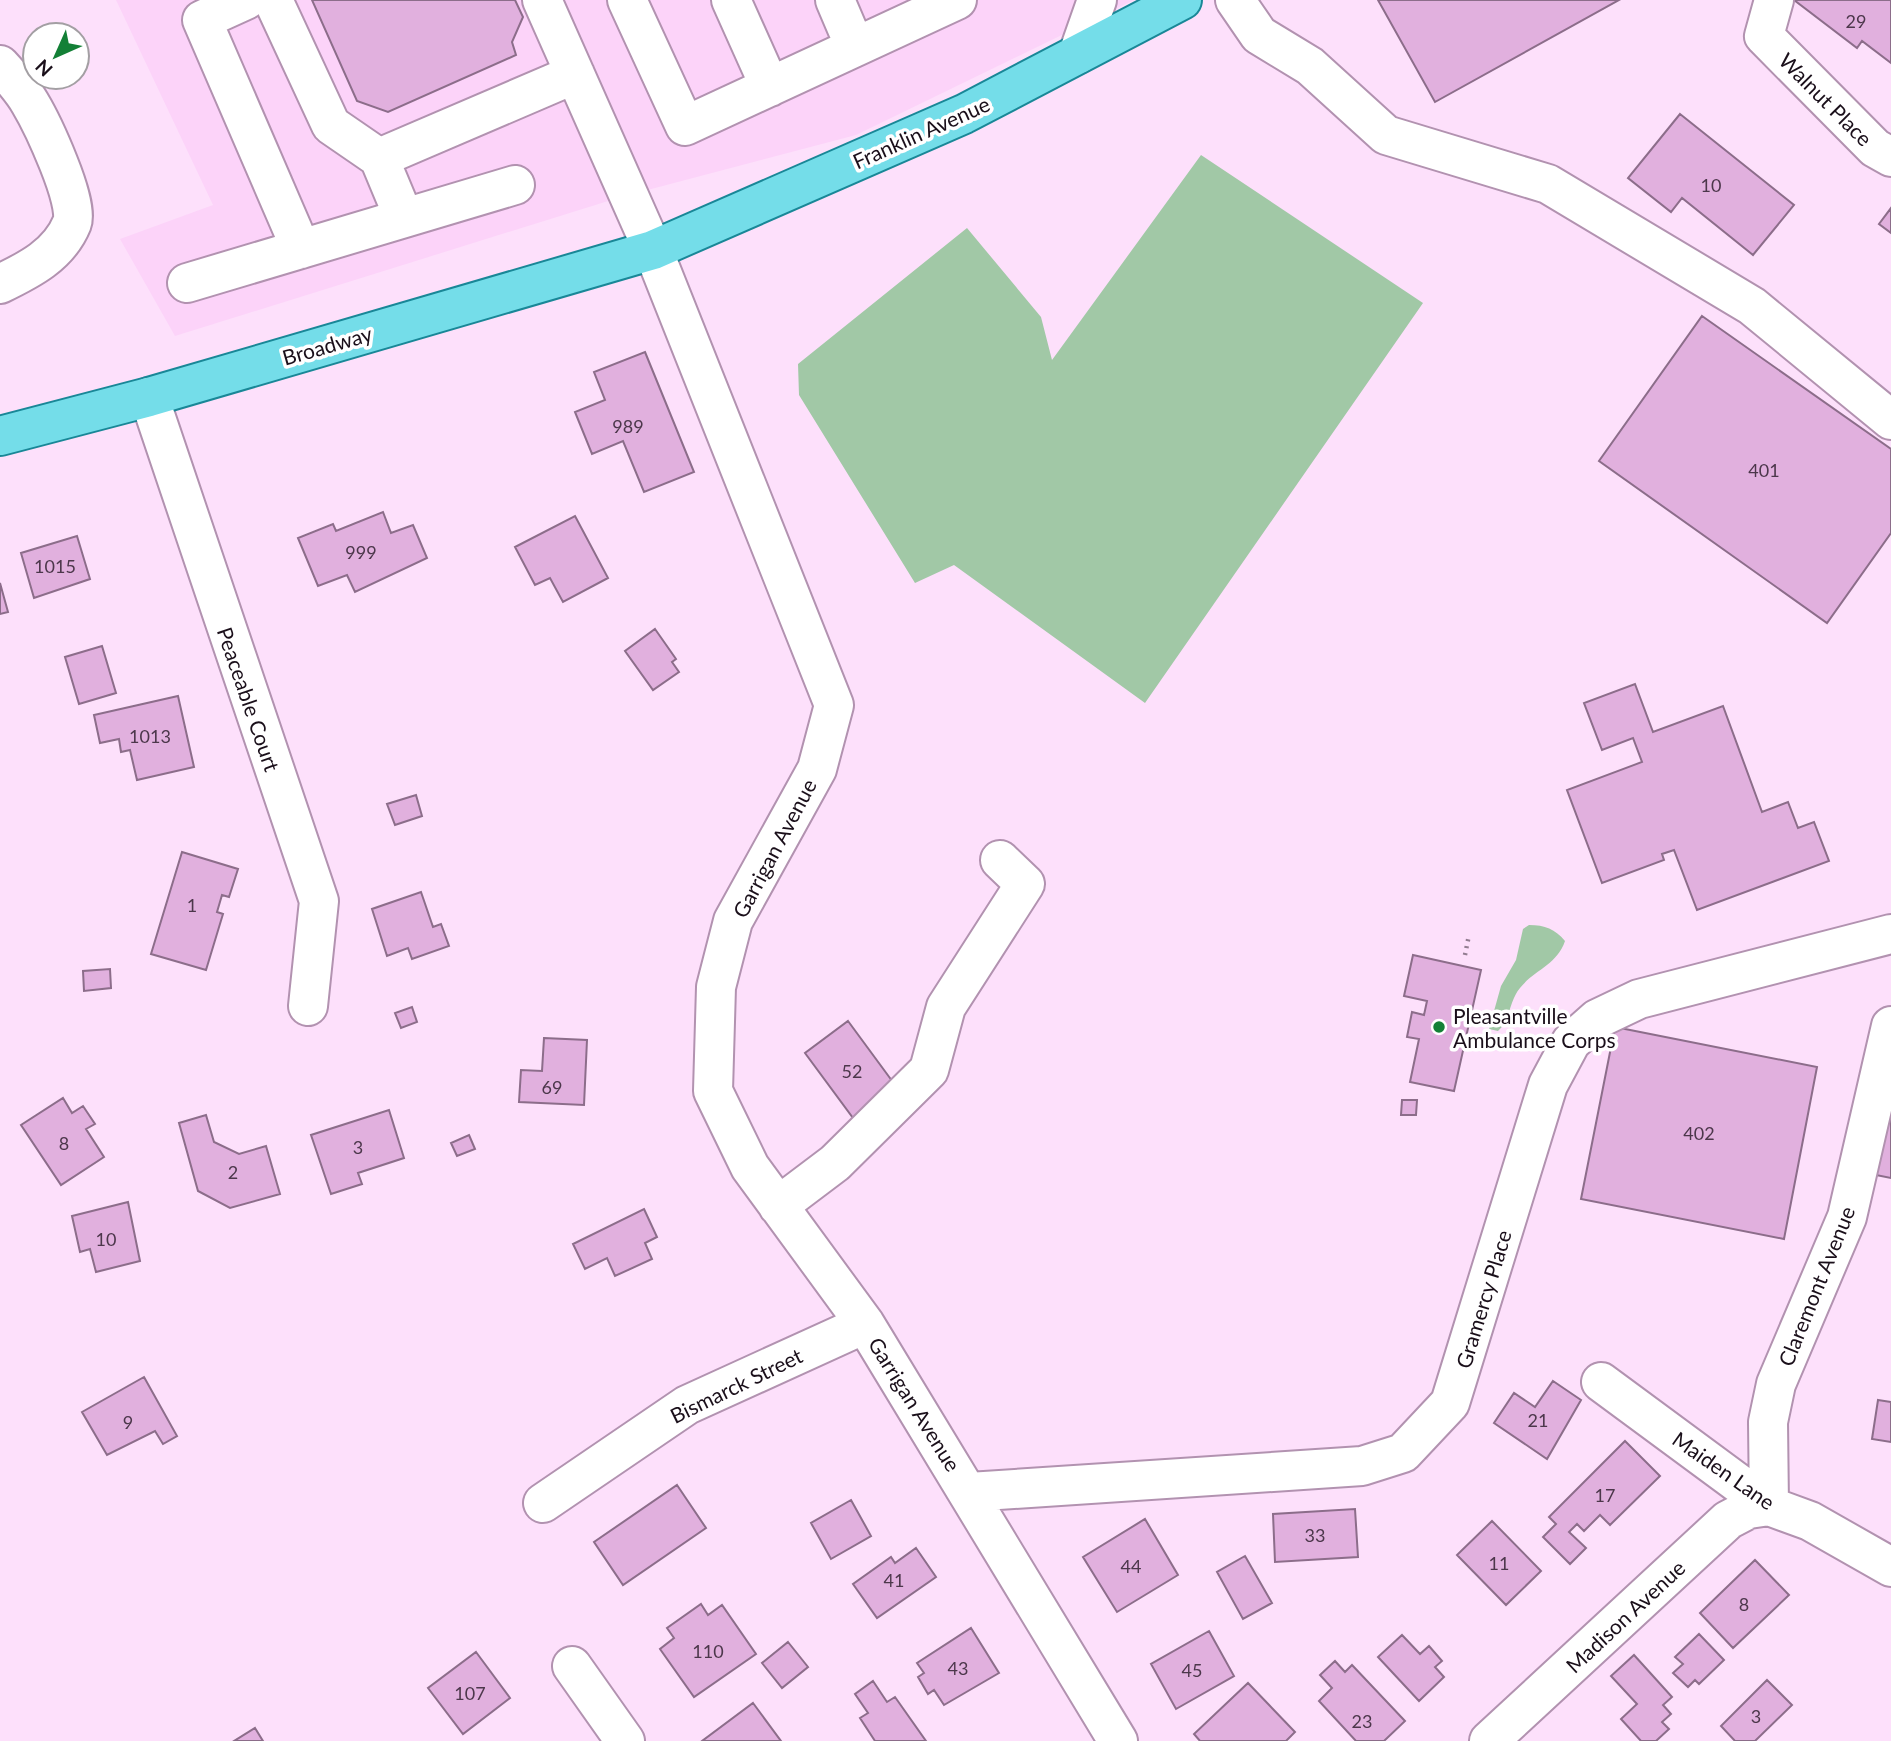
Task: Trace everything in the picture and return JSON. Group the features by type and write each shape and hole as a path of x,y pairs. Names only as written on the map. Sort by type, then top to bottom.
{"main road":[{"name":"Franklin Avenue","path":"653,250 964,114 1181,0"},
{"name":"Broadway","path":"0,436 149,397 653,250"}],"street":[{"path":"246,0 202,20 301,249"},
{"path":"274,0 331,125 379,158 404,218"},
{"name":"Garrigan Avenue","path":"542,0 653,250 834,705 817,769 733,921 716,987 713,1091 750,1167 865,1324 1118,1741"},
{"path":"627,0 685,126 947,2"},
{"path":"730,0 770,87"},
{"path":"835,0 855,47"},
{"path":"1078,54 1097,0"},
{"path":"1235,0 1259,35 1310,66 1386,135 1548,184 1752,306 1891,420"},
{"name":"Walnut Place","path":"1769,18 1875,148 1891,157"},
{"path":"0,65 30,102 47,138 68,187 73,220 59,246 32,269 0,285"},
{"path":"379,158 575,74"},
{"path":"187,284 515,185"},
{"name":"Peaceable Court","path":"149,397 319,901 308,1006"},
{"path":"778,1206 835,1163 929,1070 946,1007 1025,884 1000,860"},
{"name":"Gramercy Place","path":"969,1492 1362,1466 1403,1453 1450,1403 1548,1085 1571,1042 1597,1019 1639,999 1891,934"},
{"name":"Claremont Avenue","path":"1769,1506 1768,1422 1776,1384 1847,1217 1891,1026"},
{"name":"Bismarck Street","path":"542,1503 687,1405 865,1324"},
{"name":"Maiden Lane","path":"1601,1382 1769,1506 1810,1521 1891,1567"},
{"name":"Madison Avenue","path":"1489,1741 1728,1520 1749,1509 1769,1506"},
{"path":"572,1666 625,1741"}],"path":[{"path":"1465,955 1469,935"}],"shaded area":[{"path":"116,0 1134,0 856,135 621,197 175,336 120,239 213,205"}],"green space":[{"path":"1201,155 1423,303 1145,703 954,565 915,583 799,395 798,364 967,228 1041,317 1052,360"},
{"path":"1529,925 1549,928 1565,941 1557,956 1520,988 1502,1027 1498,1031 1489,1029 1501,986 1516,960 1523,929"}],"building":[{"path":"312,0 515,0 523,17 512,42 516,55 388,112 357,101"},
{"path":"1378,0 1619,0 1435,102"},
{"path":"1794,0 1891,0 1891,63 1862,41 1857,48"},
{"path":"1680,114 1794,205 1753,255 1682,198 1671,212 1628,178"},
{"path":"1891,208 1891,233 1879,224"},
{"path":"1702,316 1891,449 1891,533 1827,623 1599,461"},
{"path":"645,352 694,472 644,492 623,441 592,454 575,412 605,400 594,372"},
{"path":"383,512 391,533 413,525 427,558 355,592 347,575 318,586 298,538 333,524 336,531"},
{"path":"575,516 608,578 563,602 550,578 535,585 515,547"},
{"path":"77,536 90,579 34,598 21,553"},
{"path":"0,583 8,612 0,614"},
{"path":"655,629 676,659 672,662 679,672 653,690 625,651"},
{"path":"102,646 116,693 79,704 65,657"},
{"path":"1635,684 1653,732 1723,706 1762,812 1788,802 1798,828 1814,822 1829,861 1697,910 1674,850 1662,854 1664,860 1602,883 1567,790 1642,762 1633,738 1602,750 1584,703"},
{"path":"178,696 194,767 137,780 130,750 121,752 119,739 100,743 94,715"},
{"path":"416,795 422,816 395,825 387,804"},
{"path":"182,852 238,869 229,897 222,895 217,912 223,914 206,970 151,954"},
{"path":"421,892 433,927 441,924 449,946 412,959 408,948 387,956 372,909"},
{"name":"Pleasantville Ambulance Corps","path":"1413,955 1481,970 1454,1091 1410,1082 1419,1039 1407,1037 1412,1012 1424,1015 1427,1001 1404,996"},
{"path":"110,969 111,988 84,991 83,971"},
{"path":"412,1007 417,1022 401,1028 395,1013"},
{"path":"848,1021 898,1089 856,1122 805,1053"},
{"path":"1615,1027 1817,1067 1784,1239 1581,1199"},
{"path":"544,1038 587,1040 584,1105 519,1102 521,1070 542,1071"},
{"path":"63,1098 72,1113 83,1106 95,1124 86,1129 104,1157 61,1185 21,1125"},
{"path":"1402,1100 1417,1100 1416,1115 1401,1115"},
{"path":"1891,1102 1891,1178 1866,1173"},
{"path":"389,1110 404,1158 358,1173 362,1184 331,1194 311,1135"},
{"path":"206,1115 214,1142 239,1154 266,1146 280,1194 230,1208 198,1191 179,1123"},
{"path":"469,1135 475,1149 457,1156 451,1143"},
{"path":"128,1202 140,1261 96,1272 90,1249 80,1252 72,1216"},
{"path":"644,1209 657,1237 645,1243 652,1259 615,1276 607,1258 585,1269 573,1244"},
{"path":"144,1377 177,1436 163,1444 155,1431 107,1455 82,1412"},
{"path":"1553,1381 1581,1400 1547,1459 1494,1423 1514,1393 1535,1407"},
{"path":"1878,1400 1891,1402 1891,1442 1872,1439"},
{"path":"1625,1441 1660,1476 1610,1525 1600,1515 1584,1531 1577,1524 1569,1532 1586,1548 1570,1564 1543,1537 1556,1524 1549,1517"},
{"path":"677,1485 706,1528 623,1585 594,1542"},
{"path":"851,1500 871,1536 831,1559 811,1523"},
{"path":"1355,1509 1358,1557 1275,1562 1273,1514"},
{"path":"1145,1519 1178,1575 1117,1612 1083,1557"},
{"path":"1492,1521 1541,1571 1506,1605 1457,1555"},
{"path":"916,1548 936,1577 877,1618 853,1584 891,1557 895,1563"},
{"path":"1245,1556 1272,1603 1243,1619 1217,1572"},
{"path":"1755,1560 1789,1595 1733,1648 1700,1613"},
{"path":"701,1604 708,1615 722,1605 756,1654 694,1697 660,1649 674,1638 667,1628"},
{"path":"971,1628 999,1673 944,1705 934,1690 928,1694 918,1677 924,1673 917,1663"},
{"path":"1209,1631 1234,1676 1176,1709 1151,1664"},
{"path":"1699,1634 1724,1660 1699,1684 1695,1680 1688,1687 1673,1673 1683,1664 1675,1657"},
{"path":"1402,1635 1420,1654 1429,1646 1442,1661 1435,1667 1444,1677 1419,1701 1378,1657"},
{"path":"788,1642 808,1667 782,1688 762,1663"},
{"path":"476,1652 510,1698 463,1734 428,1688"},
{"path":"1634,1655 1672,1697 1663,1705 1671,1714 1662,1722 1669,1729 1656,1741 1641,1741 1621,1719 1637,1704 1611,1676"},
{"path":"1335,1661 1345,1672 1352,1665 1405,1721 1384,1741 1356,1741 1319,1701 1332,1688 1320,1675"},
{"path":"1767,1680 1792,1705 1755,1741 1735,1741 1721,1726"},
{"path":"873,1681 887,1702 895,1697 926,1741 875,1741 860,1718 868,1713 855,1694"},
{"path":"1248,1683 1295,1732 1286,1741 1200,1741 1194,1734"},
{"path":"753,1703 781,1741 702,1741"},
{"path":"255,1728 263,1741 234,1741"}],"place":[{"name":"Pleasantville Ambulance Corps","path":"1439,1027"}]}
